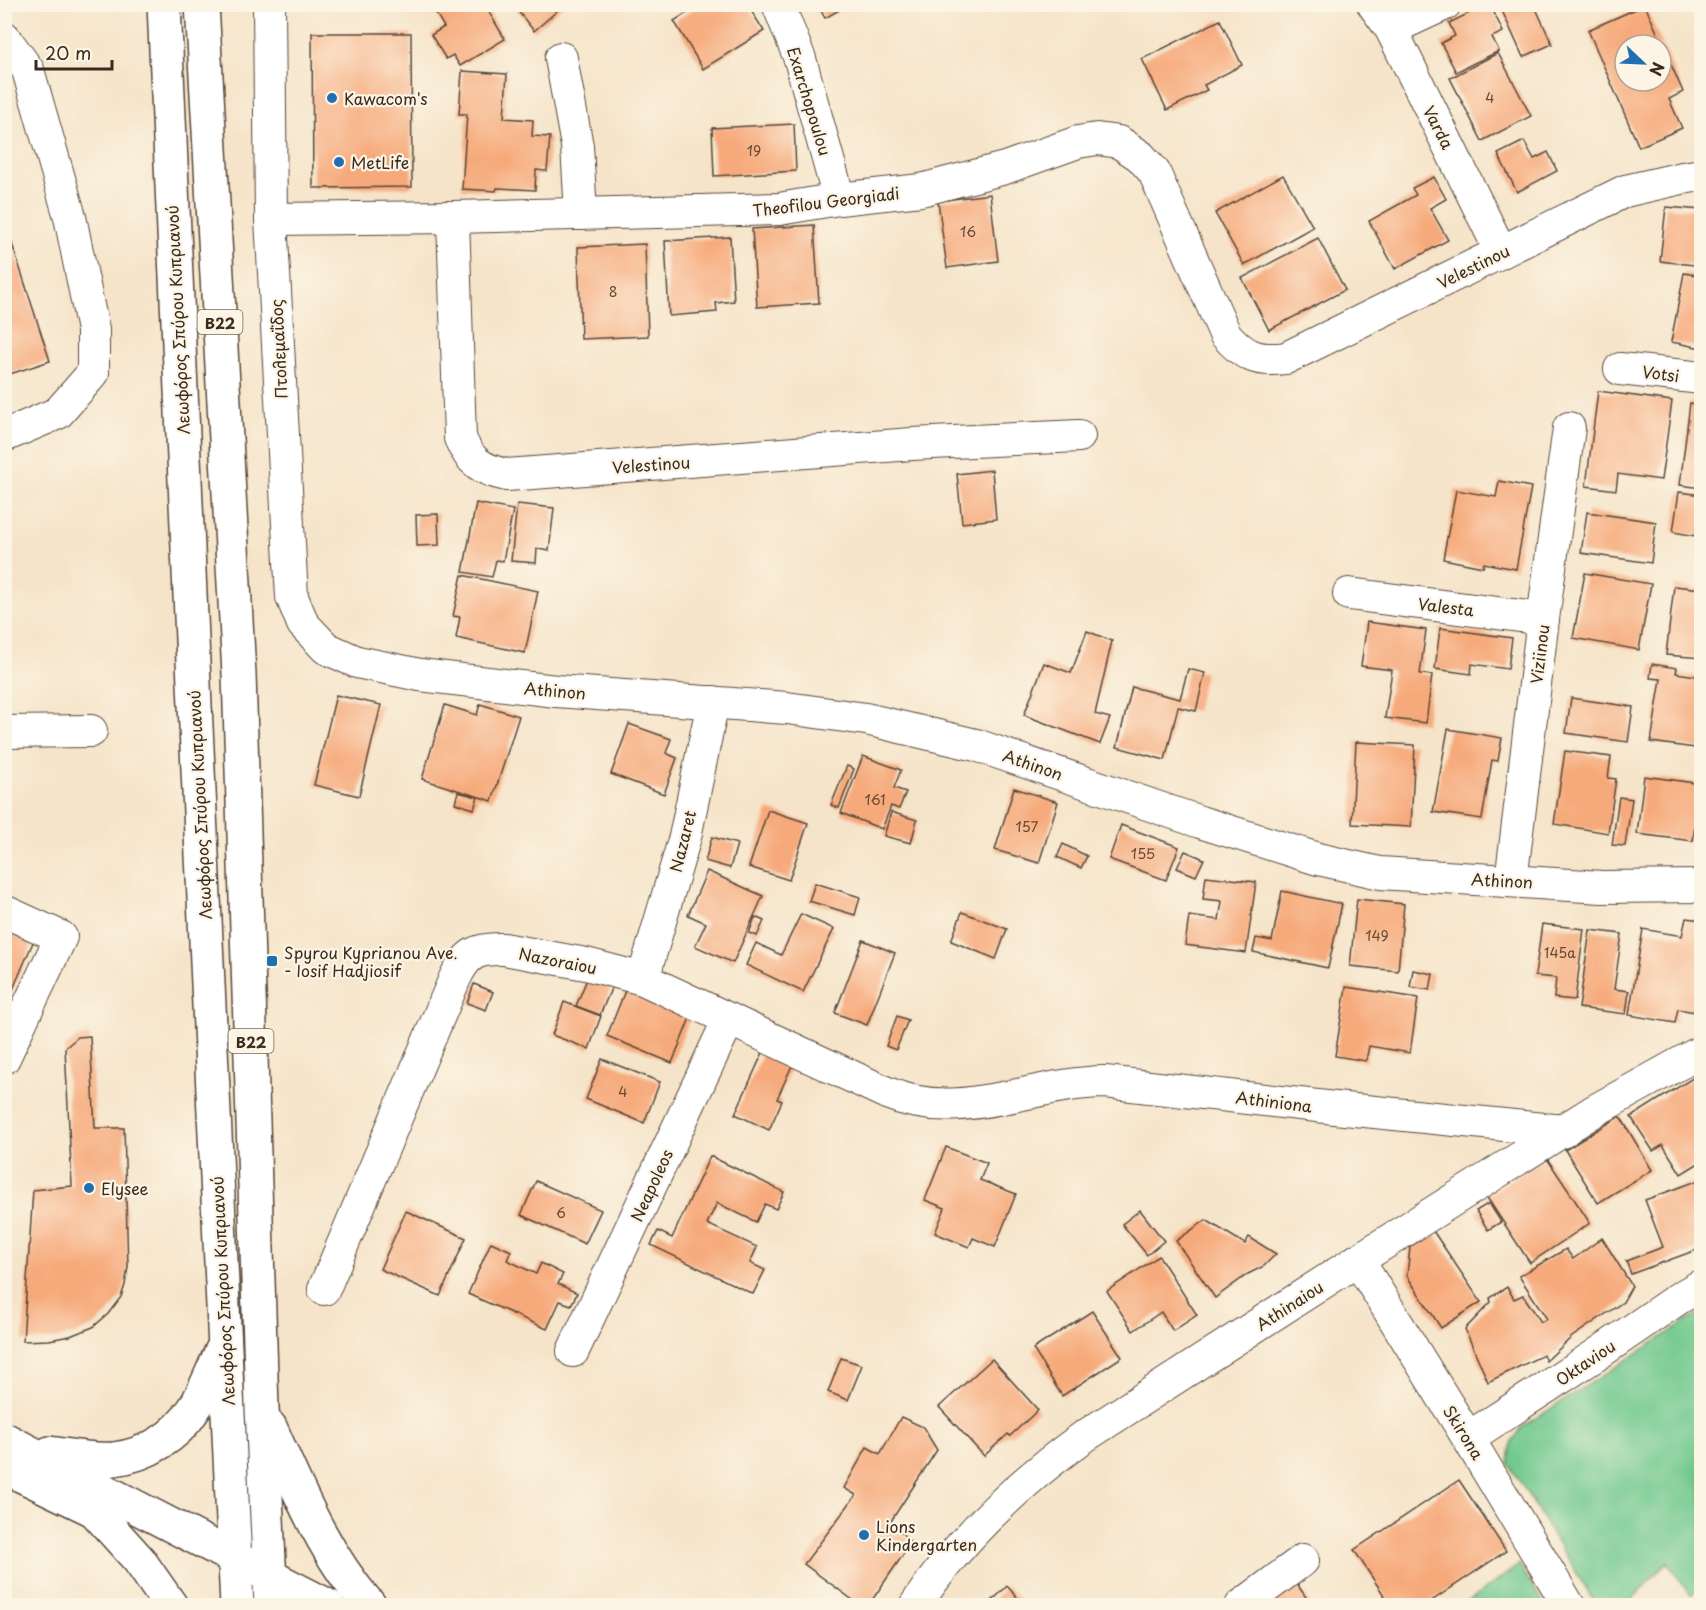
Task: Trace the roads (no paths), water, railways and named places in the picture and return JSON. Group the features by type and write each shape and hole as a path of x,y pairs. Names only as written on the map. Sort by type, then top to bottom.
{"main road":[{"name":"Λεωφόρος Σπύρου Κυπριανού","path":"164,4 236,1581"},
{"name":"Λεωφόρος Σπύρου Κυπριανού","path":"202,4 239,674 262,1408 275,1596"},
{"path":"12,1452 114,1459 154,1448 168,1438 194,1409 224,1345"},
{"path":"262,1408 311,1518 337,1563 370,1605"},
{"path":"12,1452 93,1509 236,1581 275,1596 328,1605"},
{"path":"12,1452 236,1581"},
{"path":"93,1509 139,1560 171,1605"}],"street":[{"name":"Πτολεμαΐδος","path":"269,4 272,219 292,597 303,624 326,648 357,662"},
{"name":"Exarchopoulou","path":"778,4 800,60 839,199"},
{"path":"1382,17 1445,4"},
{"name":"Varda","path":"1382,17 1501,252"},
{"path":"4,37 28,70 70,217 93,330 93,373 58,413 4,436"},
{"path":"561,58 577,146 581,214"},
{"name":"Theofilou Georgiadi","path":"272,219 779,209 839,199 921,190 1005,168 1078,142 1097,139 1119,142 1140,156 1154,172 1225,334 1248,355"},
{"name":"Velestinou","path":"1248,355 1269,360 1286,358 1625,191 1701,175"},
{"name":"Velestinou","path":"453,217 460,438 467,454 493,472 507,475 912,444 1079,436"},
{"name":"Votsi","path":"1620,369 1701,378"},
{"name":"Viziinou","path":"1511,881 1569,428"},
{"name":"Valesta","path":"1350,594 1543,619"},
{"name":"Athinon","path":"357,662 420,675 556,691 787,708 866,719 976,745 1200,822 1318,859 1380,873 1602,887 1701,886"},
{"name":"Nazaret","path":"643,979 685,837 713,702"},
{"path":"4,732 91,731"},
{"path":"4,911 61,937 4,1058"},
{"name":"Nazoraiou","path":"324,1289 455,978 469,956 479,950 504,949 586,964 643,979 899,1098 942,1105 985,1101"},
{"name":"Neapoleos","path":"573,1351 729,1019"},
{"name":"Athinaiou","path":"915,1605 994,1510 1047,1463 1082,1438 1358,1260 1594,1112 1701,1051"},
{"name":"Athiniona","path":"985,1101 1069,1084 1105,1082 1564,1131"},
{"name":"Skirona","path":"1358,1260 1569,1605"},
{"name":"Oktaviou","path":"1468,1438 1701,1285"},
{"path":"1241,1605 1303,1560"}],"place":[{"name":"Kawacom's","path":"332,98"},
{"name":"MetLife","path":"339,162"},
{"name":"Spyrou Kyprianou Ave. - Iosif Hadjiosif","path":"272,961"},
{"name":"Elysee","path":"89,1188"},
{"name":"Lions Kindergarten","path":"864,1535"}]}
